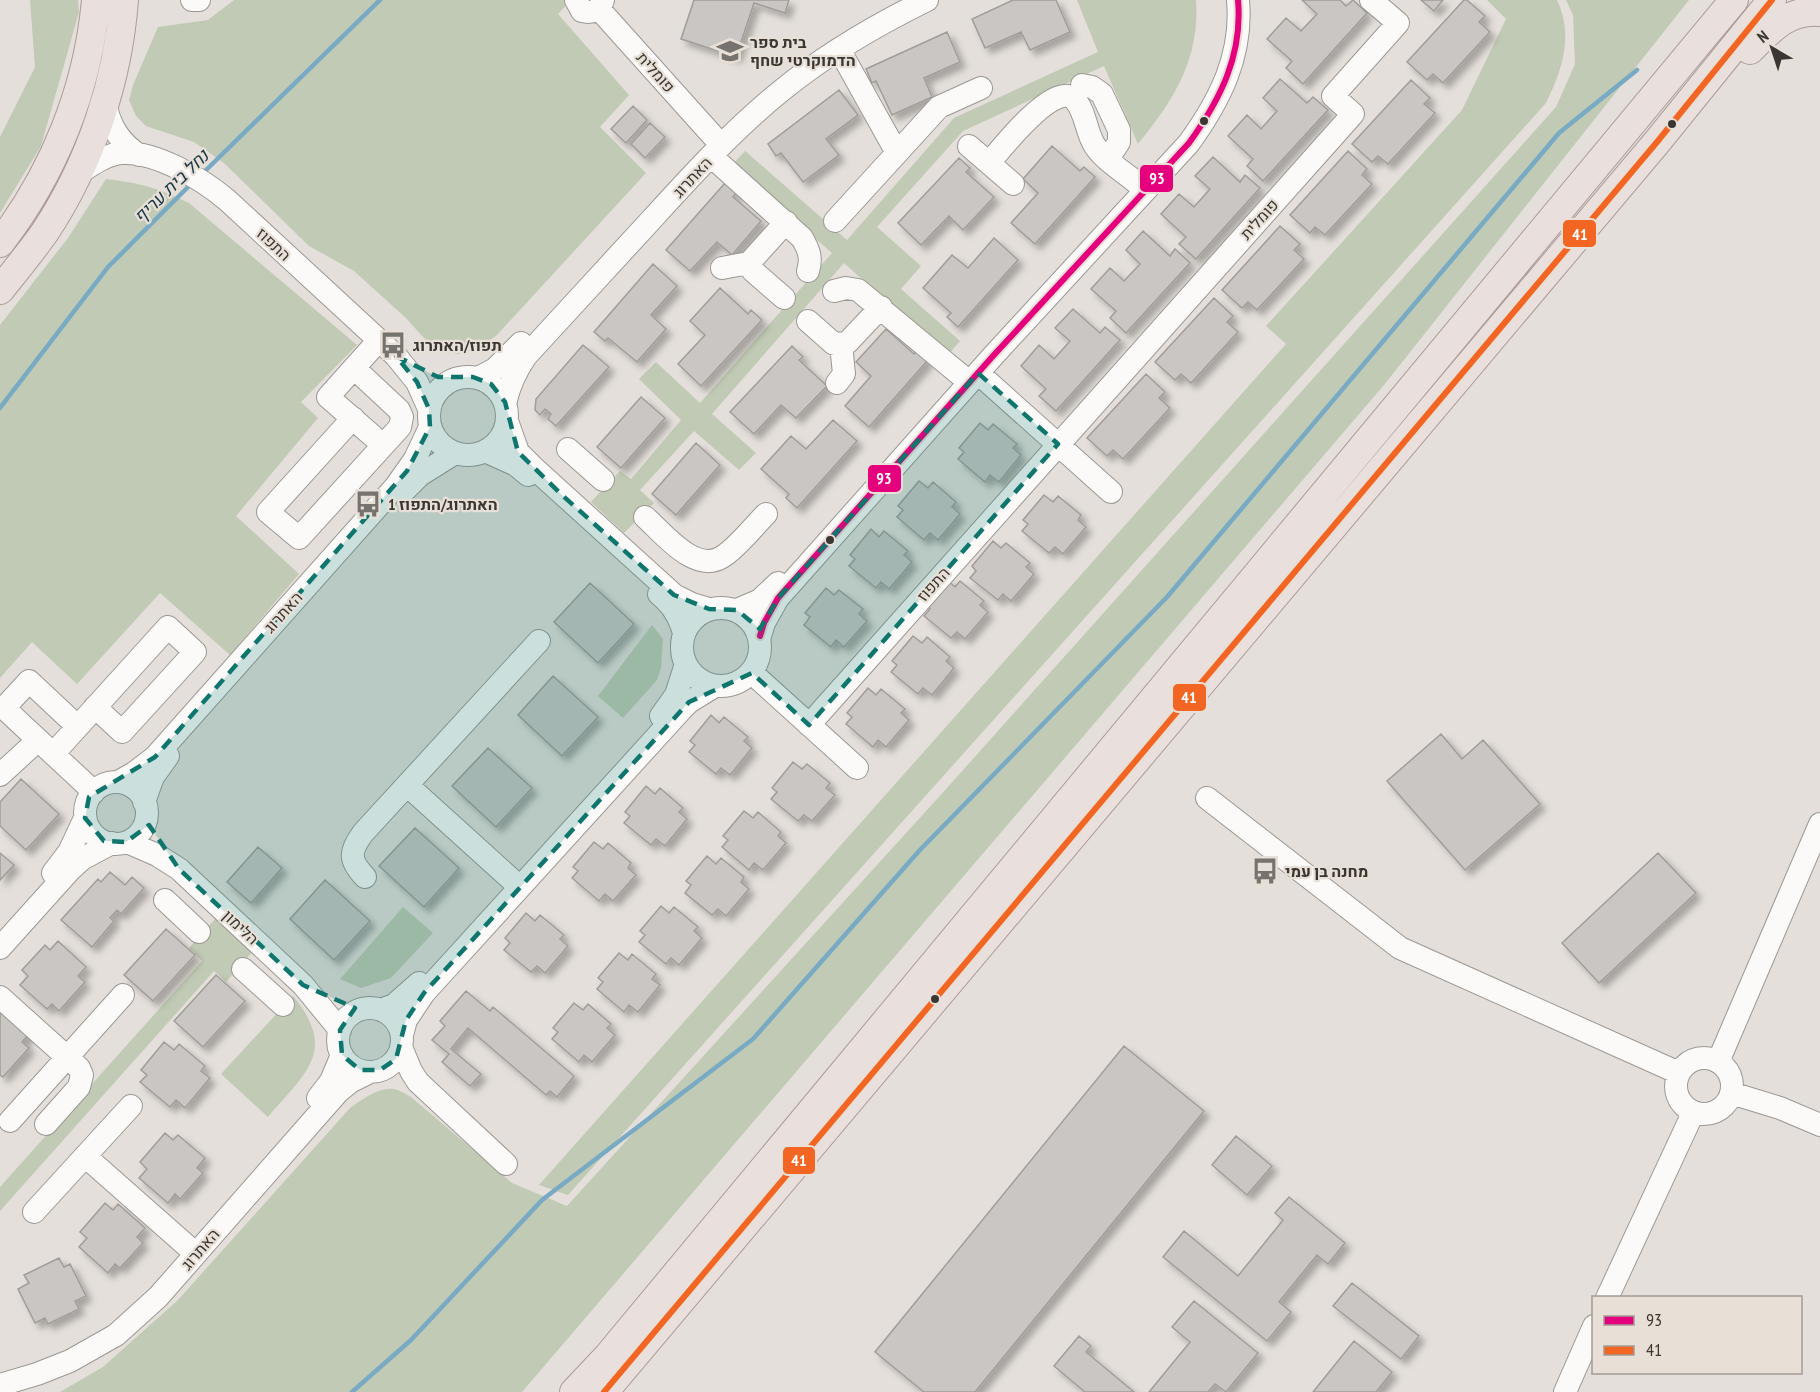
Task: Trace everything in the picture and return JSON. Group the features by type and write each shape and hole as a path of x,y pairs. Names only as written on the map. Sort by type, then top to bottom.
{"main road":[{"path":"0,243 39,187 64,131 87,61 96,0"},
{"path":"0,290 44,233 76,175 105,102 115,67 124,0"},
{"path":"1665,83 1717,0"},
{"path":"574,1392 608,1356 1734,0"},
{"path":"604,1392 1657,142 1772,0"},
{"path":"1657,142 1774,28 1799,12 1820,12"}],"street":[{"path":"192,0 199,0"},
{"path":"576,0 582,11 591,12 601,4"},
{"name":"האתרוג","path":"506,412 509,384 526,356 751,100 808,56 900,0"},
{"name":"האתרוג","path":"478,378 505,361 712,146 782,90 839,49 890,18 927,0"},
{"path":"759,636 778,598 1188,125 1219,69 1225,45 1227,13 1225,0"},
{"path":"737,610 749,607 769,593 970,375 1189,143 1220,96 1228,76 1239,28 1238,0"},
{"name":"פומלית","path":"1058,444 1353,114 1333,96 1398,23 1371,0"},
{"name":"פומלית","path":"601,4 712,146 802,238 811,261 808,270"},
{"path":"839,49 897,153"},
{"path":"1082,86 1092,87 1102,94 1119,130 1119,142 1108,159"},
{"path":"836,221 939,107 981,87"},
{"path":"989,163 1040,108 1059,96 1068,96 1078,105 1093,143 1137,183"},
{"name":"התפוז","path":"105,102 107,115 113,128 128,147 203,181 252,223 396,356 417,382 430,418"},
{"path":"969,146 1013,184"},
{"name":"התפוז","path":"76,175 111,156 123,153 142,155"},
{"path":"722,268 749,263 786,222"},
{"path":"749,263 753,271 784,298"},
{"path":"834,291 846,288 858,290 1058,444 1111,492"},
{"path":"808,321 834,344 847,343 881,307"},
{"path":"379,340 328,397 383,445"},
{"path":"837,383 844,374 841,344"},
{"name":"התפוז","path":"396,356 425,372 453,380"},
{"path":"353,418 268,512 299,538 400,427 402,417 393,403 354,368"},
{"path":"375,1071 389,1066 396,1059 406,1020 424,993 681,710 689,702 715,686 735,684 752,673 760,655 759,636 751,620 737,610 709,609 674,595 518,453 506,412 496,388 478,378 464,377 453,380 434,395 430,418 440,444 455,453 467,455 485,451 499,440 506,412"},
{"name":"האתרוג","path":"118,782 134,773 154,756 396,486 415,459 430,418"},
{"name":"התפוז","path":"809,725 1058,444"},
{"path":"562,495 596,473 568,449"},
{"path":"485,451 516,465 673,606 679,615 684,633 682,655 686,664 699,680 715,686"},
{"name":"האתרוג","path":"145,811 153,777 163,762 398,497 420,475 455,453"},
{"path":"632,558 652,523 686,554 698,560 710,561 725,555 766,514"},
{"path":"684,633 695,617 709,609"},
{"path":"0,775 77,726 168,627 195,652 122,732 95,708"},
{"path":"365,877 353,862 352,853 356,843 539,641"},
{"path":"418,1082 394,1071 375,1071 353,1067 342,1055 339,1047 340,1030 348,1018 394,1005 414,988 670,705 681,683 686,664"},
{"path":"752,673 857,768"},
{"path":"77,726 29,681 4,708 94,792"},
{"path":"0,948 82,859 137,835 145,811 134,787 118,782 104,784 89,797 86,818 88,827 94,835 104,841 119,842"},
{"path":"407,785 512,880"},
{"path":"1207,798 1400,948 1679,1073"},
{"name":"הלימון","path":"145,811 156,839 179,869"},
{"path":"0,934 59,866 86,818"},
{"path":"1718,1062 1820,824"},
{"name":"הלימון","path":"119,842 158,855 179,869 303,984 340,1030"},
{"path":"165,900 192,925 206,894"},
{"path":"278,962 251,976 282,1005"},
{"name":"הלימון","path":"303,984 331,1001 370,1010"},
{"path":"10,1121 123,995"},
{"path":"0,997 79,1068 82,1076 80,1088 46,1124"},
{"path":"370,1010 388,1013 396,1021 408,1065 418,1082 506,1164"},
{"name":"האתרוג","path":"0,1374 49,1360 99,1335 139,1299 321,1095 332,1081 342,1055"},
{"path":"1709,1059 1718,1062 1730,1074 1732,1084 1728,1102 1721,1109 1712,1113 1702,1115 1693,1113 1679,1100 1676,1091 1679,1073 1692,1061 1709,1059"},
{"name":"האתרוג","path":"0,1384 37,1374 70,1361 116,1335 158,1297 338,1092 350,1082 375,1071"},
{"path":"1731,1094 1780,1108 1820,1125"},
{"path":"34,1212 131,1106"},
{"path":"1607,1296 1693,1113"},
{"path":"85,1156 187,1246"},
{"path":"1565,1392 1592,1328"}],"highlighted area":[{"path":"396,356 438,377 473,377 491,384 505,402 518,452 562,495 674,595 709,609 737,610 760,629 778,598 978,373 1058,444 809,725 752,673 689,702 424,993 406,1020 396,1059 380,1070 360,1070 342,1055 340,1030 355,1008 303,985 179,869 149,825 126,842 104,841 85,818 89,797 155,757 407,471 430,427 429,409 417,382"}],"green space":[{"path":"30,0 78,0 79,12 41,146 0,213 0,137 35,67"},
{"path":"234,0 571,0 558,14 629,95 600,127 646,173 496,336 476,349 458,354 440,351 354,271 309,246 224,163 194,142 146,126 136,116 129,100 133,85 158,27 208,20"},
{"path":"1077,0 1196,0 1194,41 1182,78 1163,111 1138,144 1104,66 963,131 877,227 921,266 901,289 960,341 947,356 844,263 712,414 756,453 739,470 694,431 640,490 654,503 624,533 591,502 620,471 631,479 681,420 639,379 656,362 700,403 832,253 732,165 745,151 847,240 954,118 1098,52"},
{"path":"1487,0 1557,0 1565,27 1564,53 1557,78 1546,103 568,1195 539,1185 1286,344 1266,326 1462,110 1506,19"},
{"path":"1566,0 1689,0 1384,385 522,1392 60,1392 103,1367 178,1300 350,1108 376,1092 394,1089 411,1097 512,1183 567,1206 947,788 1556,107 1575,64 1573,15"},
{"path":"106,179 149,187 189,203 357,345 301,402 318,418 236,516 299,574 230,655 160,593 77,684 32,642 0,678 0,325 68,238"},
{"path":"652,625 663,639 661,668 657,680 623,718 598,696"},
{"path":"403,907 433,933 391,978 361,988 340,979"},
{"path":"216,918 253,951 226,982 214,971 0,1211 0,1187 202,961 189,948"},
{"path":"293,996 306,1015 313,1032 315,1047 312,1060 304,1073 268,1117 221,1074"}],"building":[{"path":"694,0 789,0 785,13 754,3 736,57 681,39"},
{"path":"1013,0 1056,0 1070,32 1030,50 1021,32 985,48 972,19"},
{"path":"1302,0 1340,0 1346,6 1353,0 1367,13 1303,84 1286,68 1292,61 1267,39 1286,18 1301,31 1317,14"},
{"path":"1421,0 1443,0 1434,11"},
{"path":"1464,0 1467,0 1485,16 1479,22 1490,32 1443,83 1433,74 1427,80 1407,62"},
{"path":"947,32 960,62 924,78 932,97 892,115 876,81 872,83 866,69"},
{"path":"1280,79 1307,103 1313,97 1328,110 1263,181 1247,166 1253,159 1228,136 1247,115 1261,129 1277,111 1263,98"},
{"path":"1411,80 1430,98 1424,104 1435,113 1388,164 1378,156 1372,162 1352,144"},
{"path":"839,90 858,115 826,139 839,155 803,182 781,153 776,156 768,144"},
{"path":"633,106 647,120 626,143 611,129"},
{"path":"650,123 665,137 645,158 631,144"},
{"path":"1052,146 1080,171 1084,167 1095,177 1035,244 1011,223 1038,193 1023,179"},
{"path":"1348,151 1367,169 1362,175 1372,184 1325,235 1315,227 1310,233 1290,215"},
{"path":"1213,157 1240,182 1245,175 1260,188 1196,259 1179,244 1186,237 1161,214 1179,194 1194,207 1210,189 1195,176"},
{"path":"959,158 970,168 966,172 994,197 963,230 949,216 921,245 898,223"},
{"path":"725,183 736,193 733,197 761,221 732,255 717,242 690,271 666,250"},
{"path":"1280,226 1300,244 1294,250 1304,259 1257,310 1248,302 1242,308 1222,290"},
{"path":"1143,231 1170,256 1175,249 1190,263 1126,333 1110,318 1116,311 1091,289 1110,268 1124,281 1140,264 1126,250"},
{"path":"994,238 1018,260 958,327 947,317 951,313 923,288 952,255 968,268"},
{"path":"653,264 677,286 651,315 666,329 637,362 608,338 605,341 594,332"},
{"path":"720,288 748,314 751,310 762,320 701,386 678,364 705,335 690,321"},
{"path":"1214,298 1233,316 1227,322 1238,332 1191,383 1181,374 1175,380 1155,362"},
{"path":"1073,309 1100,333 1105,327 1120,340 1056,411 1039,396 1046,389 1021,366 1039,345 1054,359 1070,341 1055,328"},
{"path":"886,329 914,354 917,350 928,360 869,427 845,406 871,376 856,362"},
{"path":"583,345 609,367 556,426 548,419 551,414 545,409 540,415 535,410 536,399"},
{"path":"792,346 803,357 799,360 827,386 796,418 781,405 754,434 730,412"},
{"path":"1146,374 1165,392 1159,398 1170,408 1123,459 1113,450 1107,456 1087,438"},
{"path":"641,397 665,418 621,468 597,447"},
{"path":"833,420 857,441 797,508 786,498 789,494 761,469 791,436 806,449"},
{"path":"980,423 988,430 993,424 1017,444 1013,448 1021,455 999,482 990,475 985,482 958,459 964,452 959,448"},
{"path":"696,443 720,465 676,515 652,494"},
{"path":"919,481 928,488 933,482 956,502 952,507 960,514 938,540 930,533 924,540 897,517 903,510 898,506"},
{"path":"1044,495 1053,502 1058,496 1081,515 1078,520 1086,527 1063,554 1055,547 1049,553 1022,531 1028,524 1023,520"},
{"path":"871,529 879,537 884,531 908,551 904,555 912,562 889,589 881,582 876,588 849,566 855,559 850,555"},
{"path":"993,541 1001,548 1006,543 1030,563 1026,567 1034,574 1011,601 1003,594 998,600 970,578 976,571 972,566"},
{"path":"946,579 955,587 960,581 984,601 980,605 988,612 965,639 957,632 951,638 924,616 930,609 925,604"},
{"path":"590,583 634,624 598,663 554,622"},
{"path":"826,588 834,595 839,590 863,609 859,614 867,621 844,647 836,640 831,647 804,625 810,617 805,613"},
{"path":"913,636 922,643 927,637 950,657 946,661 954,668 932,695 923,688 918,694 891,672 897,665 892,661"},
{"path":"553,676 598,717 562,756 518,715"},
{"path":"868,688 876,695 881,689 905,709 901,713 909,720 886,747 878,740 873,747 846,724 852,717 847,713"},
{"path":"711,715 719,723 724,717 748,737 744,741 752,748 730,775 721,768 716,774 689,752 695,745 690,741"},
{"path":"1441,734 1462,759 1483,740 1540,804 1465,870 1387,781"},
{"path":"488,748 532,788 496,827 452,786"},
{"path":"793,762 802,769 807,764 830,783 826,788 835,795 812,821 804,815 798,821 771,799 777,792 772,788"},
{"path":"21,779 59,814 26,850 0,826 0,802"},
{"path":"646,786 655,794 660,788 683,808 679,812 687,819 665,846 656,839 651,845 624,823 630,816 625,812"},
{"path":"744,811 753,818 758,812 781,832 778,836 786,843 763,870 754,863 749,870 722,847 728,840 723,836"},
{"path":"415,828 459,868 424,907 379,866"},
{"path":"594,842 603,849 608,843 631,863 628,868 636,875 613,901 605,894 599,901 572,878 578,871 573,867"},
{"path":"258,847 282,868 251,903 227,882"},
{"path":"0,853 14,865 0,880"},
{"path":"1658,853 1696,893 1599,983 1562,943"},
{"path":"707,856 716,864 721,858 744,877 741,882 749,889 726,916 718,909 712,915 685,893 691,885 686,881"},
{"path":"110,872 125,885 132,877 144,888 121,914 117,910 110,918 114,921 92,947 61,920 98,879 101,882"},
{"path":"325,880 370,921 334,960 290,919"},
{"path":"661,906 669,913 674,907 698,927 694,931 702,938 679,965 671,958 666,964 639,942 645,935 640,931"},
{"path":"526,913 535,921 540,915 564,935 560,939 568,946 545,973 537,966 531,972 504,950 510,943 505,938"},
{"path":"166,929 195,955 153,1001 124,975"},
{"path":"58,941 86,967 78,976 85,982 59,1011 52,1004 47,1009 20,985 28,976 22,970 45,945 50,950"},
{"path":"619,953 628,960 632,954 656,974 652,979 660,985 638,1012 629,1005 624,1012 597,989 603,982 598,978"},
{"path":"216,975 245,1001 203,1047 174,1021"},
{"path":"466,991 490,1011 493,1007 574,1076 557,1097 550,1091 546,1095 468,1028 451,1049 481,1074 470,1086 442,1062 449,1054 432,1040 445,1026 440,1021"},
{"path":"574,1003 583,1010 588,1004 611,1024 607,1028 615,1035 592,1062 584,1055 579,1062 552,1039 558,1032 553,1028"},
{"path":"0,1009 30,1033 22,1042 29,1048 3,1077 0,1075"},
{"path":"164,1042 174,1050 179,1044 205,1066 201,1071 210,1078 185,1108 176,1100 170,1107 140,1082 147,1075 141,1070"},
{"path":"1124,1046 1204,1111 975,1392 924,1392 875,1352"},
{"path":"165,1133 173,1140 178,1135 205,1158 197,1168 203,1173 180,1199 175,1194 168,1203 139,1178 147,1169 140,1162"},
{"path":"1236,1136 1272,1166 1247,1195 1212,1165"},
{"path":"1289,1197 1345,1243 1328,1264 1317,1255 1279,1302 1291,1312 1267,1341 1163,1257 1184,1231 1238,1276 1283,1220 1275,1213"},
{"path":"105,1203 113,1210 118,1204 145,1228 137,1237 143,1243 120,1268 115,1264 108,1273 79,1247 87,1238 80,1232"},
{"path":"59,1258 64,1267 70,1264 86,1296 75,1301 79,1309 48,1324 45,1318 35,1323 18,1289 29,1283 24,1275"},
{"path":"1352,1283 1419,1336 1401,1359 1333,1306"},
{"path":"1194,1301 1258,1353 1226,1392 1215,1384 1208,1392 1149,1392 1190,1342 1172,1327"},
{"path":"1079,1336 1091,1346 1086,1352 1134,1392 1085,1392 1054,1366"},
{"path":"1354,1341 1392,1372 1376,1392 1313,1392"}],"waterway":[{"name":"נחל בית עריף","path":"202,174 380,0"},
{"path":"352,1392 411,1340 542,1200 753,1039 919,851 1167,597 1559,133 1637,70"},
{"name":"נחל בית עריף","path":"0,408 108,267 191,184"}],"transit line":[{"name":"93","path":"760,636 764,623 778,598 993,356 1189,143 1210,110 1227,76 1237,40 1238,0"},
{"name":"41","path":"604,1392 1657,142 1772,0"}],"place":[{"name":"בית ספר הדמוקרטי שחף","path":"730,51"},
{"name":"תפוז/האתרוג","path":"393,345"},
{"name":"האתרוג/התפוז 1","path":"368,504"},
{"name":"מחנה בן עמי","path":"1265,871"}]}
